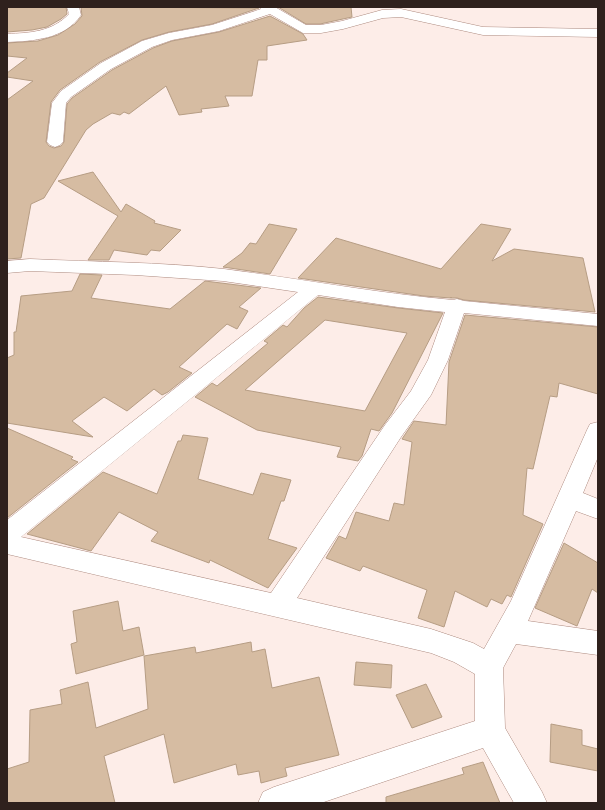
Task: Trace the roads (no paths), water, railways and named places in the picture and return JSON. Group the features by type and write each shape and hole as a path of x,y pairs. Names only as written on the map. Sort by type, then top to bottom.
{"street":[{"path":"7,38 43,35 70,22 75,15 73,7"},
{"path":"55,142 59,103 66,94 106,66 147,44 169,37 215,28 268,9 303,30 321,29 343,25 382,14 401,14 483,31 598,33"},
{"path":"7,267 30,265 224,275 398,300 598,320"},
{"path":"7,534 315,288"},
{"path":"277,606 389,437 420,395 438,360 457,305"},
{"path":"531,803 490,731 489,667 522,607 598,430"},
{"path":"569,498 598,509"},
{"path":"7,544 431,641 463,652 489,667"},
{"path":"509,631 598,643"},
{"path":"274,803 490,731"}]}
